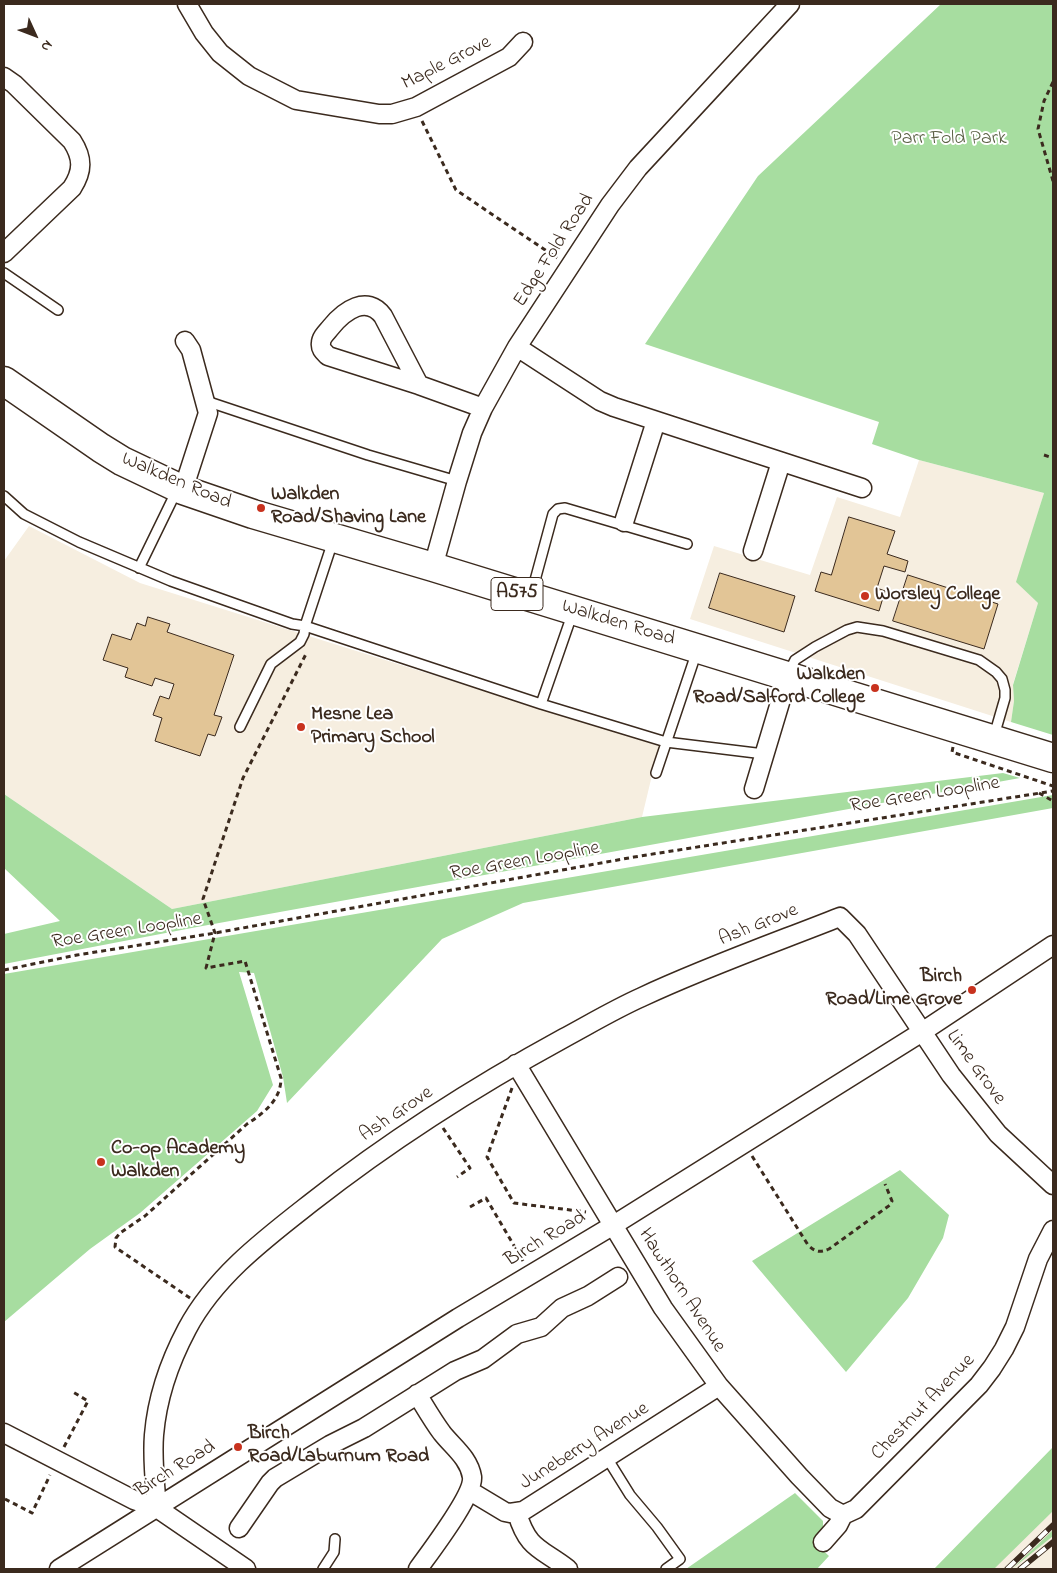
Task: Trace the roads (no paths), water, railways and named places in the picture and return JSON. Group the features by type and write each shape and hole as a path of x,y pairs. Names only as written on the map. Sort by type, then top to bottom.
{"main road":[{"name":"Walkden Road","path":"4,382 122,461 180,489 334,539 433,567 1053,758"}],"street":[{"name":"Maple Grove","path":"187,4 204,33 220,53 248,76 296,100 379,114 392,114 416,107 509,56 523,42"},
{"name":"Edge Fold Road","path":"433,567 472,433 482,408 517,347 610,205 638,168 790,4"},
{"path":"4,77 14,84 72,141 79,152 81,165 78,178 72,188 4,253"},
{"path":"420,385 383,316 375,308 359,306 348,310 340,315 323,337 320,344 322,350 328,356 420,385 482,408"},
{"path":"180,489 208,413 191,350 185,341"},
{"path":"517,347 600,401 862,488"},
{"path":"624,522 656,421"},
{"path":"753,551 781,462"},
{"path":"754,789 788,676"},
{"name":"Lime Grove","path":"840,918 857,934 951,1075 998,1134 1053,1185"},
{"name":"Ash Grove","path":"157,1508 153,1465 154,1436 157,1410 169,1369 187,1329 202,1305 238,1264 269,1236 375,1155 434,1115 517,1066 641,997 840,918"},
{"name":"Birch Road","path":"59,1569 531,1274 609,1220 744,1143 922,1032 1053,945"},
{"name":"Hawthorn Avenue","path":"517,1066 663,1308 719,1386 799,1476 830,1508 843,1515"},
{"name":"Chestnut Avenue","path":"823,1542 838,1525 843,1515 856,1509 978,1385 992,1368 1015,1327 1038,1259 1053,1230"},
{"path":"239,1528 246,1504 275,1478 330,1445 364,1428 455,1371 483,1359 517,1334 541,1327 593,1284 618,1277"},
{"name":"Juneberry Avenue","path":"470,1491 505,1512 517,1513 528,1508 719,1386"},
{"path":"417,1394 442,1434 460,1452 472,1475 470,1491 418,1569"},
{"path":"4,1433 134,1500 157,1508 246,1569"},
{"path":"517,1513 527,1538 534,1546 568,1569"}],"lane":[{"path":"4,273 58,310"},
{"path":"206,401 368,455 457,481"},
{"path":"139,568 180,489"},
{"path":"4,496 24,514 79,542 170,581 283,621 305,626 540,704 666,742 764,754"},
{"path":"530,598 553,514 558,509 565,508 687,544"},
{"path":"240,726 271,664 300,642 334,539"},
{"path":"540,704 573,611"},
{"path":"788,676 795,660 815,647 847,630 857,627 883,631 927,644 979,660 990,666 1002,679 1006,698 993,738"},
{"path":"656,773 698,648"},
{"path":"607,1458 630,1495 657,1527 680,1559 666,1569"},
{"path":"323,1569 334,1552 335,1539"}],"railway":[{"path":"1007,1569 1053,1525"},
{"path":"1020,1569 1053,1542"}],"place":[{"name":"Walkden Road/Shaving Lane","path":"261,508"},
{"name":"Worsley College","path":"865,596"},
{"name":"Walkden Road/Salford College","path":"875,688"},
{"name":"Mesne Lea Primary School","path":"301,727"},
{"name":"Birch Road/Lime Grove","path":"972,990"},
{"name":"Co-op Academy Walkden","path":"101,1162"},
{"name":"Birch Road/Laburnum Road","path":"238,1447"}],"park label":[{"name":"Parr Fold Park","path":"949,140"}]}
